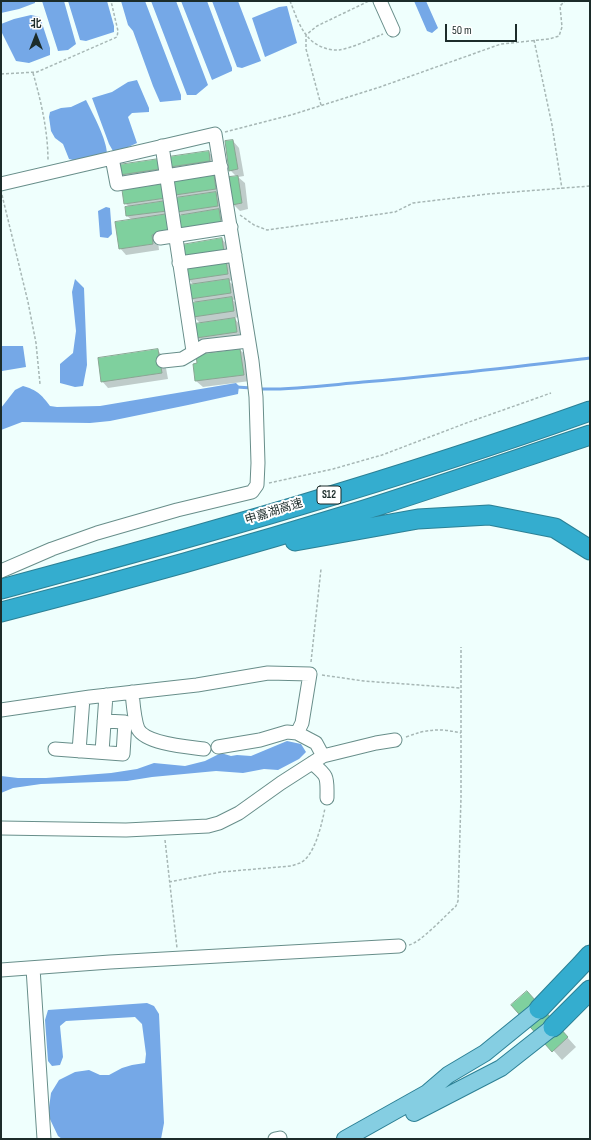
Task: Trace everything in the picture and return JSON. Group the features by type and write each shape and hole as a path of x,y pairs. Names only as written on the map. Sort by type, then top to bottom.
{"highway":[{"path":"448,459 590,400"},
{"name":"申嘉湖高速","path":"1,588 197,535 448,459 590,411"},
{"name":"申嘉湖高速","path":"1,612 72,594 363,510 590,435"},
{"path":"203,557 418,519 489,515 555,528 590,550"},
{"path":"539,1009 581,966 590,954"},
{"path":"553,1027 590,990"}],"main road":[{"path":"345,1139 427,1093 448,1075 485,1053 539,1009"},
{"path":"367,1139 441,1098 501,1068 553,1027"}],"street":[{"path":"380,1 392,30"},
{"path":"1,184 215,134 230,221 255,391 258,463 257,485 252,492 177,510 97,533 52,549 1,570"},
{"path":"162,146 193,351"},
{"path":"112,158 117,184 221,167"},
{"path":"160,238 230,221"},
{"path":"179,263 235,255"},
{"path":"163,361 182,359 193,351 204,346 248,341"},
{"path":"1,710 106,695 198,685 268,673 310,674 302,723 297,733"},
{"path":"132,692 138,729 144,735 171,746 204,749"},
{"path":"102,752 106,695"},
{"path":"79,751 83,698"},
{"path":"55,749 123,754 125,722 104,721"},
{"path":"218,747 240,744 287,732 297,733 316,743 318,760 322,771 327,778 327,798"},
{"path":"1,828 85,830 208,826 219,823 239,813 281,783 318,760 376,742 395,740"},
{"path":"1,970 178,958 399,946"},
{"path":"33,968 44,1139"}],"path":[{"path":"1,74 33,73 117,37 118,31 111,1"},
{"path":"290,1 300,26 308,38 319,46 338,50 392,30"},
{"path":"306,35 317,26 369,1"},
{"path":"215,134 321,106 380,87 501,44 549,39 559,36 562,27 560,6 565,1"},
{"path":"306,35 306,49 321,106"},
{"path":"534,40 552,125 562,189"},
{"path":"33,73 42,104 48,151 48,173"},
{"path":"230,221 238,213 254,225 266,230 395,212 413,203 488,194 590,186"},
{"path":"1,191 28,302 36,343 40,384"},
{"path":"257,485 332,469 382,455 551,393"},
{"path":"321,569 310,674 460,688"},
{"path":"399,946 413,944 421,939 456,906 458,901 461,797 461,647"},
{"path":"395,740 424,730 450,730 461,733"},
{"path":"169,882 221,872 291,866 302,862 312,850 321,829 327,798"},
{"path":"164,828 178,958"}],"water":[{"path":"1,1 35,1 35,3 19,9 1,13"},
{"path":"42,1 64,1 76,44 68,50 58,51"},
{"path":"68,1 107,1 114,26 114,32 86,41 80,40"},
{"path":"121,1 145,1 181,95 181,100 160,102 133,31 128,25"},
{"path":"151,1 176,1 208,85 196,95 187,95"},
{"path":"181,1 207,1 232,71 212,80"},
{"path":"212,1 238,1 261,61 242,68 237,67"},
{"path":"414,1 426,1 438,28 432,33 427,31"},
{"path":"287,6 297,43 265,57 252,18 279,7"},
{"path":"31,15 40,17 50,48 50,55 29,63 16,61 1,31 1,24"},
{"path":"137,80 149,108 149,112 132,113 128,117 137,143 126,148 113,151 92,98 112,92 128,82"},
{"path":"86,100 102,134 107,154 73,160 69,159 63,144 55,138 51,131 49,117 50,112 61,108 71,107"},
{"path":"106,207 110,208 112,234 108,238 100,237 98,211"},
{"path":"75,279 84,288 87,365 83,386 75,387 60,383 60,364 73,353 76,331 72,292"},
{"path":"1,346 23,346 26,367 2,371"},
{"path":"236,383 239,386 238,394 110,421 90,423 22,422 1,430 1,408 15,390 23,386 38,393 50,406 57,407 100,406"},
{"path":"287,741 301,744 306,752 299,759 278,770 264,769 243,773 216,771 127,781 41,784 13,788 1,793 1,776 18,778 46,778 111,773 137,769 154,763 185,766 205,761 221,753 231,756 251,756"},
{"path":"147,1003 154,1006 159,1014 164,1123 161,1139 62,1139 58,1136 48,1115 51,1093 59,1080 75,1072 89,1070 100,1075 109,1075 122,1068 145,1063 146,1054 142,1024 135,1017 66,1021 60,1026 63,1057 60,1065 52,1066 48,1061 45,1020 48,1010"}],"building":[{"path":"233,140 238,169 229,171 225,141"},
{"path":"209,151 210,161 170,167 168,157"},
{"path":"159,159 160,169 120,175 118,165"},
{"path":"214,175 216,189 175,195 173,181"},
{"path":"238,176 242,203 232,205 229,177"},
{"path":"163,184 166,198 124,204 122,190"},
{"path":"216,192 218,206 177,212 175,198"},
{"path":"166,201 167,211 126,216 125,207"},
{"path":"219,209 221,222 179,229 177,216"},
{"path":"168,214 170,232 152,235 153,244 119,249 115,222"},
{"path":"222,238 224,252 183,258 181,245"},
{"path":"226,260 228,274 187,280 185,266"},
{"path":"229,279 231,293 190,299 188,285"},
{"path":"232,297 234,311 193,317 191,303"},
{"path":"235,318 237,332 196,338 194,324"},
{"path":"158,349 162,373 101,382 98,358"},
{"path":"240,349 244,375 195,381 193,364 197,363 196,355"},
{"path":"527,991 568,1037 552,1052 511,1005"}],"waterway":[{"path":"259,389 298,388 420,377 590,358"},
{"path":"236,387 252,388"}]}
